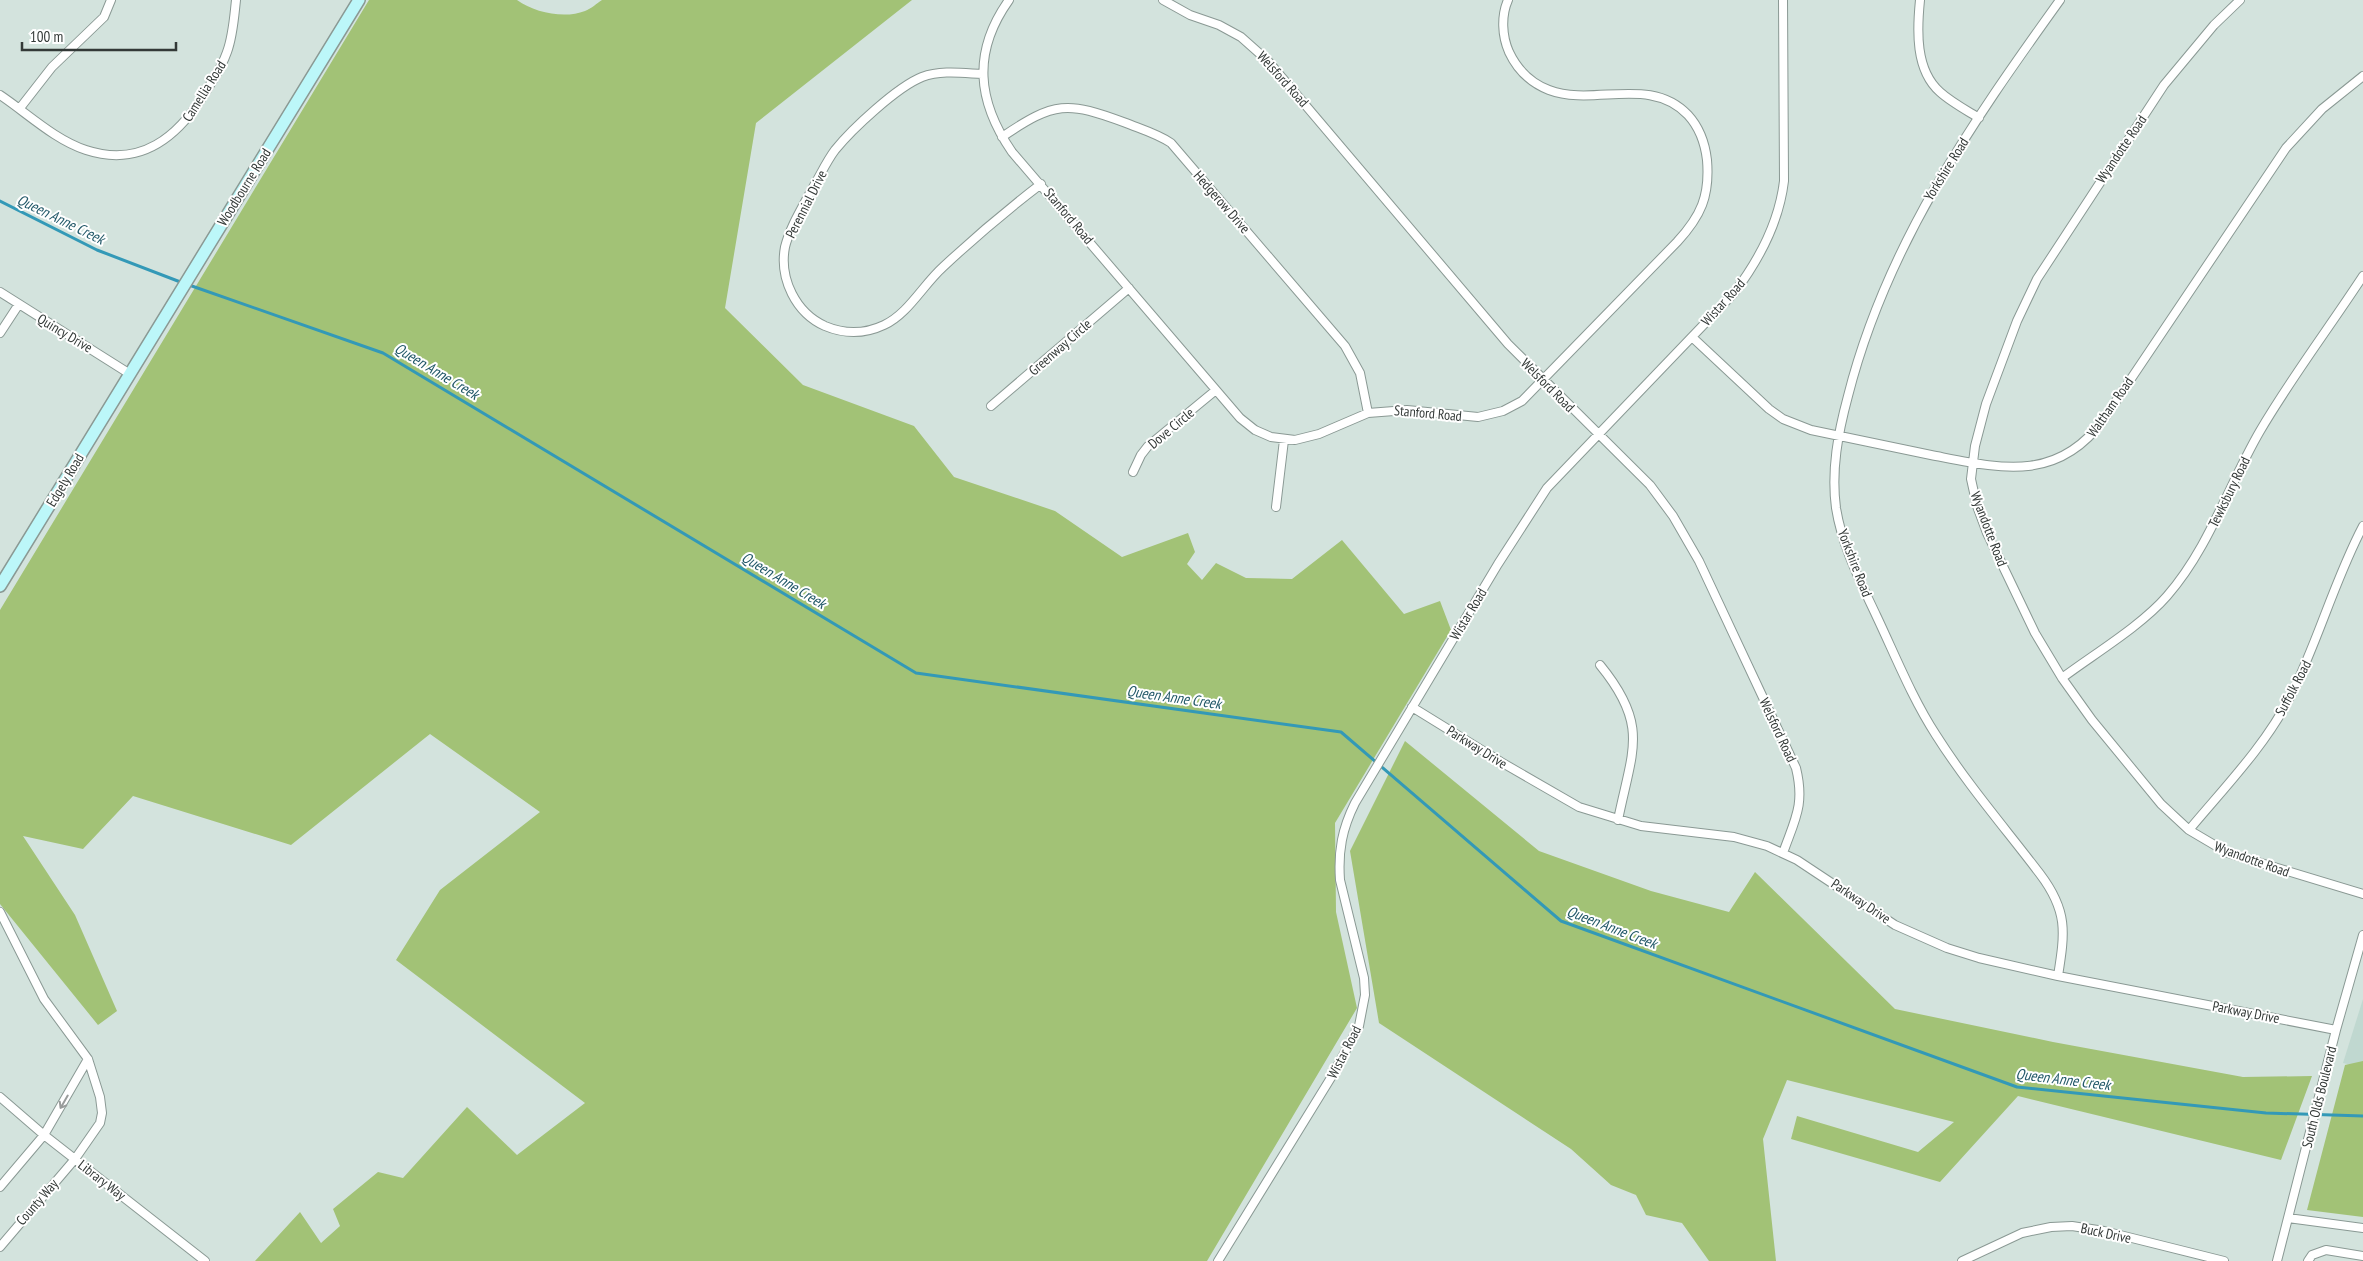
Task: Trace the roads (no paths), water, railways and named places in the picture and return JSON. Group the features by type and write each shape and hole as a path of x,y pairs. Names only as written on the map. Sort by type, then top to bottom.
{"main road":[{"name":"Woodbourne Road","path":"130,374 359,0"},
{"name":"Edgely Road","path":"0,586 130,374"}],"street":[{"path":"20,108 52,67 104,17 111,0"},
{"name":"Camellia Road","path":"0,94 54,134 87,150 109,155 124,154 156,145 180,128 193,112 218,72 231,40 236,0"},
{"name":"Stanford Road","path":"1009,0 992,30 982,74 992,118 1002,137 1012,152 1240,418 1255,430 1271,438 1284,440 1300,440 1319,434 1368,413 1407,410 1466,417 1492,415 1522,401 1694,224 1704,202 1707,189 1707,161 1704,145 1693,120 1671,102 1644,94 1558,93 1540,86 1526,76 1512,58 1504,36 1504,13 1508,0"},
{"name":"Welsford Road","path":"1163,0 1190,15 1219,25 1234,33 1251,44 1268,61 1508,344 1650,486 1673,516 1688,540 1796,768 1801,797 1799,809 1783,853"},
{"name":"Wistar Road","path":"1218,1261 1332,1076 1353,1040 1361,1020 1365,995 1364,978 1340,880 1341,837 1347,819 1412,707 1530,512 1547,488 1734,293 1750,271 1770,235 1782,200 1785,150 1783,0"},
{"path":"1920,0 1919,39 1923,68 1927,77 1939,92 1979,118"},
{"name":"Yorkshire Road","path":"2058,976 2064,941 2064,922 2061,908 2052,890 1978,795 1934,733 1912,692 1852,563 1843,538 1835,496 1838,436 1862,347 1901,249 1940,176 2060,0"},
{"name":"Wyandotte Road","path":"2240,0 2214,25 2164,85 2037,279 2000,365 1986,404 1971,464 1973,493 1987,532 2035,633 2062,678 2092,720 2161,804 2189,830 2228,853 2363,894"},
{"name":"Perennial Drive","path":"982,74 948,73 922,77 900,90 844,139 828,160 790,233 785,248 785,270 794,298 814,319 834,329 855,332 884,325 902,313 942,268 1041,184"},
{"name":"Waltham Road","path":"1692,337 1753,396 1783,419 1811,430 1971,464 2013,468 2048,463 2073,451 2094,434 2286,148 2322,109 2363,76"},
{"name":"Hedgerow Drive","path":"1002,137 1041,112 1065,107 1082,108 1098,112 1142,129 1171,144 1345,346 1360,373 1368,413"},
{"name":"Tewksbury Road","path":"2062,678 2158,605 2182,578 2205,544 2231,486 2261,430 2363,276"},
{"name":"Greenway Circle","path":"991,406 1129,288"},
{"name":"Quincy Drive","path":"0,292 130,374"},
{"path":"0,333 19,304"},
{"name":"Dove Circle","path":"1133,472 1141,455 1148,446 1216,390"},
{"path":"1276,507 1284,440"},
{"name":"Suffolk Road","path":"2189,830 2269,731 2289,699 2311,655 2328,603 2363,526"},
{"path":"1600,665 1625,700 1633,724 1633,752 1618,820"},
{"name":"Parkway Drive","path":"1412,707 1558,797 1579,807 1641,826 1734,837 1783,853 1831,881 1895,925 1932,942 1979,958 2058,976 2336,1030"},
{"name":"County Way","path":"0,912 44,999 88,1059 100,1096 102,1113 100,1123 75,1159 0,1246"},
{"name":"South Olds Boulevard","path":"2277,1261 2336,1030 2363,935"},
{"path":"0,1187 44,1135 88,1059"},
{"name":"Library Way","path":"0,1097 44,1135 205,1261"},
{"path":"2288,1218 2363,1228"},
{"name":"Buck Drive","path":"1962,1261 2022,1233 2051,1227 2072,1226 2104,1230 2224,1261"},
{"path":"2308,1261 2312,1255 2326,1250 2363,1256"},
{"path":"2187,1261 2189,1252"}],"waterway":[{"name":"Queen Anne Creek","path":"0,201 97,250 183,283"},
{"name":"Queen Anne Creek","path":"189,285 383,353 916,673 1341,732 1561,921 2017,1087 2266,1113 2363,1116"}]}
